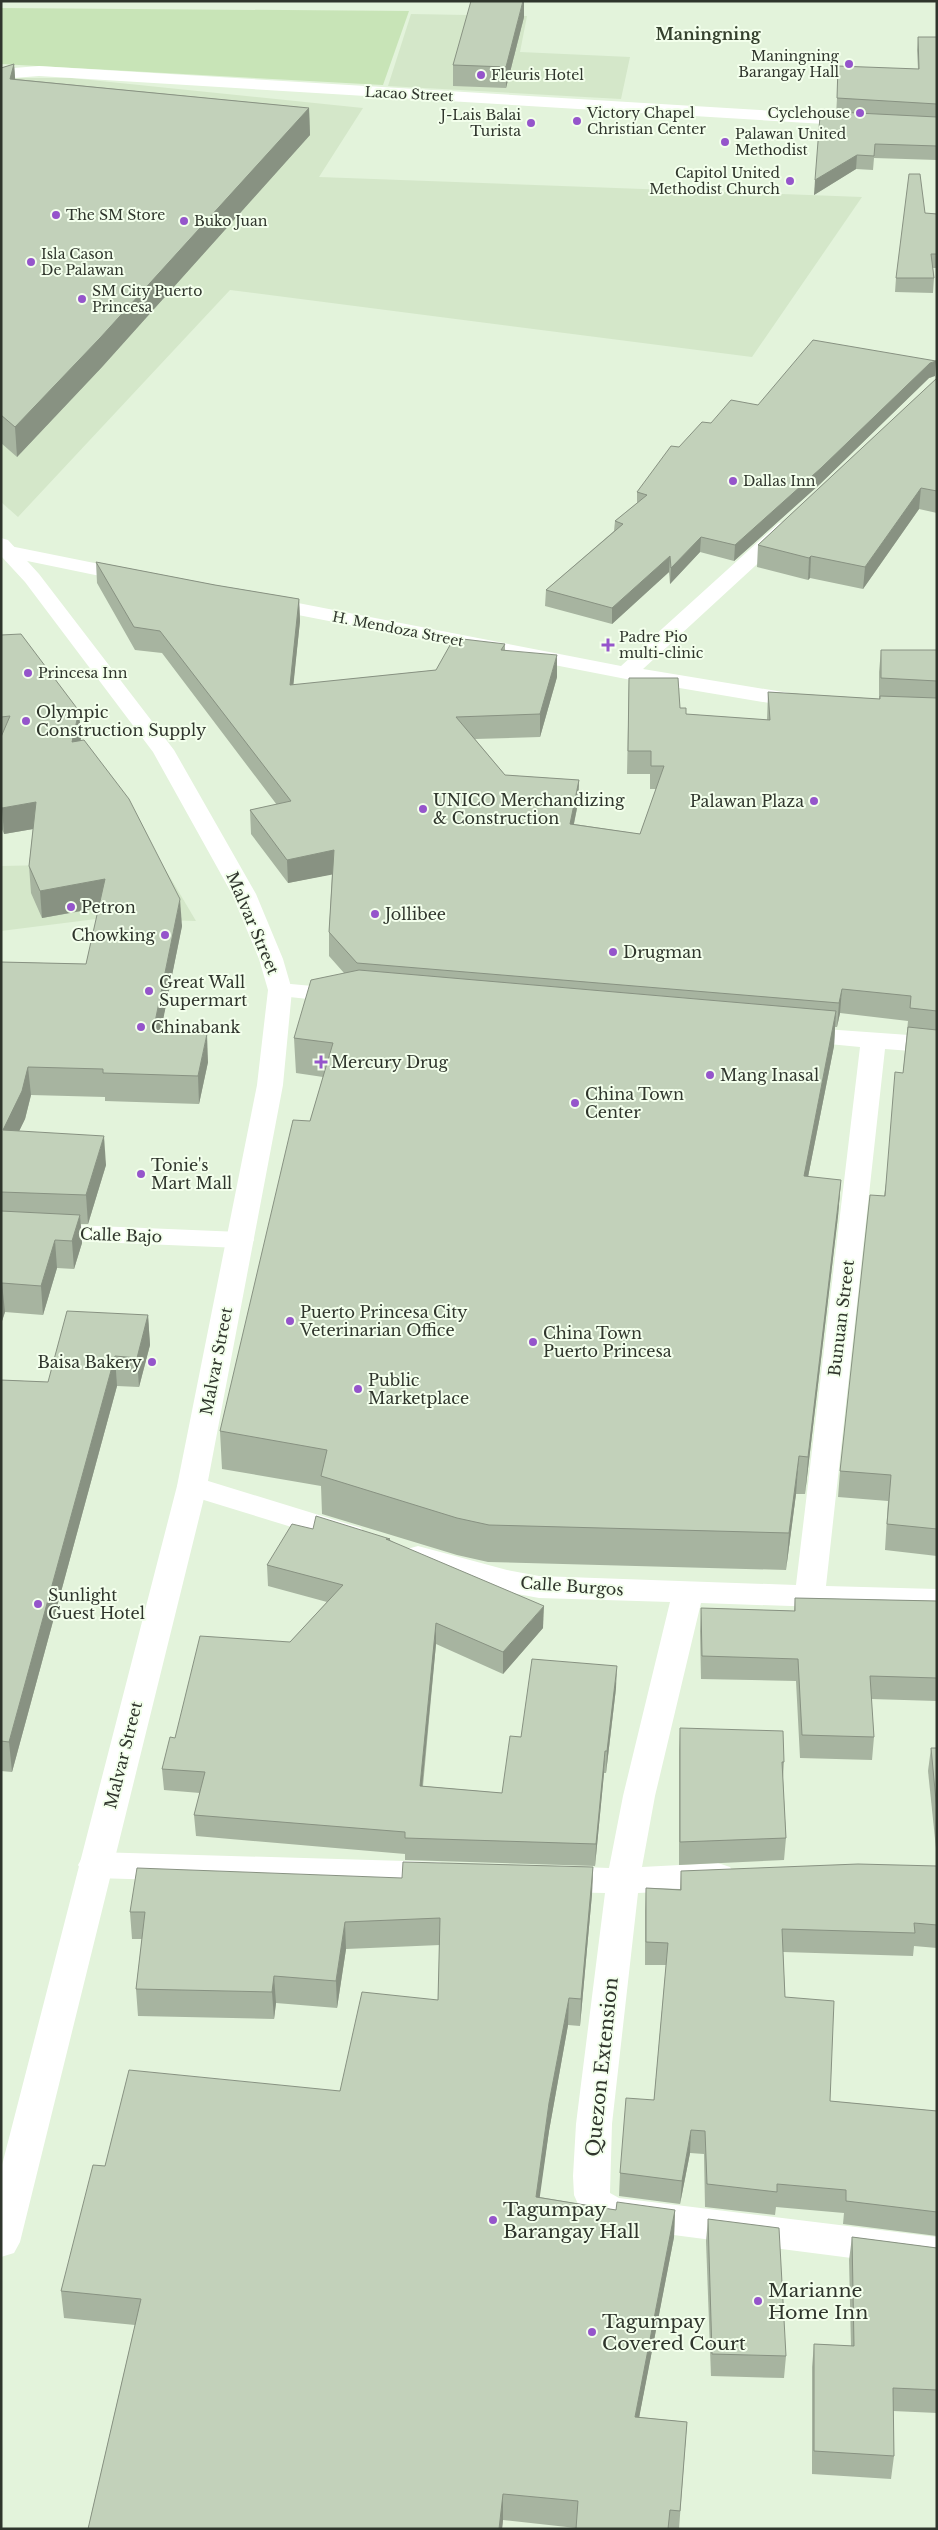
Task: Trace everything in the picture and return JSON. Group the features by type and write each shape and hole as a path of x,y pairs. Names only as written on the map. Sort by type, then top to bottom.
{"street":[{"name":"Lacao Street","path":"1,74 39,71 878,122"},
{"path":"626,673 799,515"},
{"path":"6,548 154,581"},
{"name":"Malvar Street","path":"1,2242 192,1486 270,1084 280,990 271,959 244,894 198,808 163,750 6,548"},
{"name":"H. Mendoza Street","path":"240,598 626,673 826,704"},
{"path":"280,990 369,998"},
{"path":"774,1033 937,1045"},
{"name":"Bunuan Street","path":"810,1596 873,1041"},
{"name":"Calle Bajo","path":"1,1230 240,1240"},
{"name":"Calle Burgos","path":"192,1486 453,1567 539,1587 937,1600"},
{"name":"Quezon Extension","path":"688,1591 639,1796 623,1881 594,2124 591,2176 592,2195 595,2202 612,2212 937,2252"},
{"path":"95,1865 474,1876"},
{"path":"523,1878 623,1881 749,1875"}],"shaded area":[{"path":"1,8 409,11 383,85 1,64"},
{"path":"411,14 527,16 520,52 630,57 621,99 388,86"},
{"path":"1,78 71,78 363,108 319,177 862,197 752,357 230,290 18,517 1,502"},
{"path":"148,840 196,921 104,918 1,931 1,866 98,864"}],"building":[{"path":"471,1 523,1 506,67 453,65"},
{"path":"918,37 937,37 937,104 837,98 838,66 919,69"},
{"name":"SM City Puerto Princesa","path":"14,64 10,79 309,108 100,338 15,427 1,415 1,68"},
{"path":"837,112 937,117 937,146 875,144 874,156 857,155 815,180 820,116 836,116"},
{"path":"909,174 920,174 925,213 937,214 937,254 931,254 934,278 896,278"},
{"path":"813,340 936,361 930,363 821,468 735,545 701,537 671,568 670,556 612,608 546,590 623,524 615,521 647,495 637,492 671,446 679,447 702,422 711,423 731,400 758,405"},
{"path":"937,378 937,491 921,488 865,567 811,556 809,558 758,545"},
{"path":"96,562 299,599 290,685 436,670 454,638 505,644 501,650 557,655 540,714 456,717 505,775 579,780 570,824 640,834 664,766 651,766 651,751 628,751 629,678 678,678 680,708 686,708 686,714 770,720 768,692 880,699 880,696 937,698 937,1011 910,1008 911,996 842,989 839,1003 357,963 329,932 334,850 287,860 250,810 291,801 160,631 134,627"},
{"path":"21,634 79,711 72,742 84,740 129,799 180,899 153,1032 207,1034 198,1076 103,1073 103,1069 28,1067 22,1091 3,1130 104,1136 86,1195 1,1192 1,962 86,964 105,879 40,891 29,866 36,802 2,808 1,806 1,737 10,716 1,717 1,635"},
{"path":"881,650 937,650 937,681 881,678"},
{"name":"China Town Puerto Princesa","path":"359,970 836,1011 804,1176 841,1180 808,1457 799,1456 789,1533 489,1525 457,1518 321,1476 327,1450 220,1431 293,1120 310,1121 333,1043 294,1038 311,980"},
{"path":"908,1027 937,1030 937,1529 887,1524 891,1475 840,1471 870,1195 885,1196 895,1072 903,1073"},
{"path":"1,1211 80,1215 72,1241 55,1240 41,1286 2,1283 1,1285"},
{"path":"67,1311 148,1315 137,1358 115,1356 9,1742 1,1741 1,1380 48,1382"},
{"path":"316,1516 390,1539 386,1539 544,1606 503,1652 436,1623 420,1786 502,1793 510,1736 521,1737 532,1659 617,1666 607,1751 605,1751 596,1844 405,1838 405,1832 194,1815 205,1772 162,1769 170,1737 175,1738 200,1636 290,1642 343,1585 267,1565 292,1524 313,1529"},
{"path":"795,1598 937,1601 937,1678 870,1676 874,1737 802,1735 798,1659 702,1656 701,1608 795,1611"},
{"path":"680,1728 783,1731 784,1762 782,1762 786,1838 680,1842"},
{"path":"931,1748 937,1748 937,1811"},
{"path":"403,1862 593,1867 581,1999 569,1998 549,2103 536,2197 616,2210 617,2202 675,2210 635,2417 687,2422 680,2511 670,2510 668,2529 576,2529 578,2501 503,2494 499,2529 88,2529 141,2299 61,2291 93,2165 105,2166 129,2070 340,2091 362,1992 438,2000 440,1918 345,1922 336,1981 274,1976 272,1992 136,1989 145,1912 130,1912 137,1868 402,1878"},
{"path":"858,1864 937,1866 937,1925 914,1923 915,1933 782,1929 785,1997 834,2001 830,2101 937,2111 937,2212 846,2201 846,2190 777,2184 777,2192 707,2184 705,2131 691,2130 682,2181 620,2173 626,2098 654,2100 668,1943 646,1942 646,1888 681,1890 681,1871"},
{"path":"708,2219 779,2228 786,2356 712,2354"},
{"path":"852,2237 937,2248 937,2390 893,2388 894,2456 814,2451 814,2344 854,2346"}],"place":[{"name":"Maningning Barangay Hall","path":"849,64"},
{"name":"Fleuris Hotel","path":"481,75"},
{"name":"Cyclehouse","path":"860,113"},
{"name":"Victory Chapel Christian Center","path":"577,121"},
{"name":"J-Lais Balai Turista","path":"531,123"},
{"name":"Palawan United Methodist","path":"725,142"},
{"name":"Capitol United Methodist Church","path":"790,181"},
{"name":"The SM Store","path":"56,215"},
{"name":"Buko Juan","path":"184,221"},
{"name":"Isla Cason De Palawan","path":"31,262"},
{"name":"SM City Puerto Princesa","path":"82,299"},
{"name":"Dallas Inn","path":"733,481"},
{"name":"Padre Pio multi-clinic","path":"608,645"},
{"name":"Princesa Inn","path":"28,673"},
{"name":"Olympic Construction Supply","path":"26,721"},
{"name":"Palawan Plaza","path":"814,801"},
{"name":"UNICO Merchandizing & Construction","path":"423,809"},
{"name":"Petron","path":"71,907"},
{"name":"Jollibee","path":"375,914"},
{"name":"Chowking","path":"165,935"},
{"name":"Drugman","path":"613,952"},
{"name":"Great Wall Supermart","path":"149,991"},
{"name":"Chinabank","path":"141,1027"},
{"name":"Mercury Drug","path":"321,1062"},
{"name":"Mang Inasal","path":"710,1075"},
{"name":"China Town Center","path":"575,1103"},
{"name":"Tonie's Mart Mall","path":"141,1174"},
{"name":"Puerto Princesa City Veterinarian Office","path":"290,1321"},
{"name":"China Town Puerto Princesa","path":"533,1342"},
{"name":"Baisa Bakery","path":"152,1362"},
{"name":"Public Marketplace","path":"358,1389"},
{"name":"Sunlight Guest Hotel","path":"38,1604"},
{"name":"Tagumpay Barangay Hall","path":"493,2220"},
{"name":"Marianne Home Inn","path":"758,2301"},
{"name":"Tagumpay Covered Court","path":"592,2332"}],"district":[{"name":"Maningning","path":"708,34"}]}
